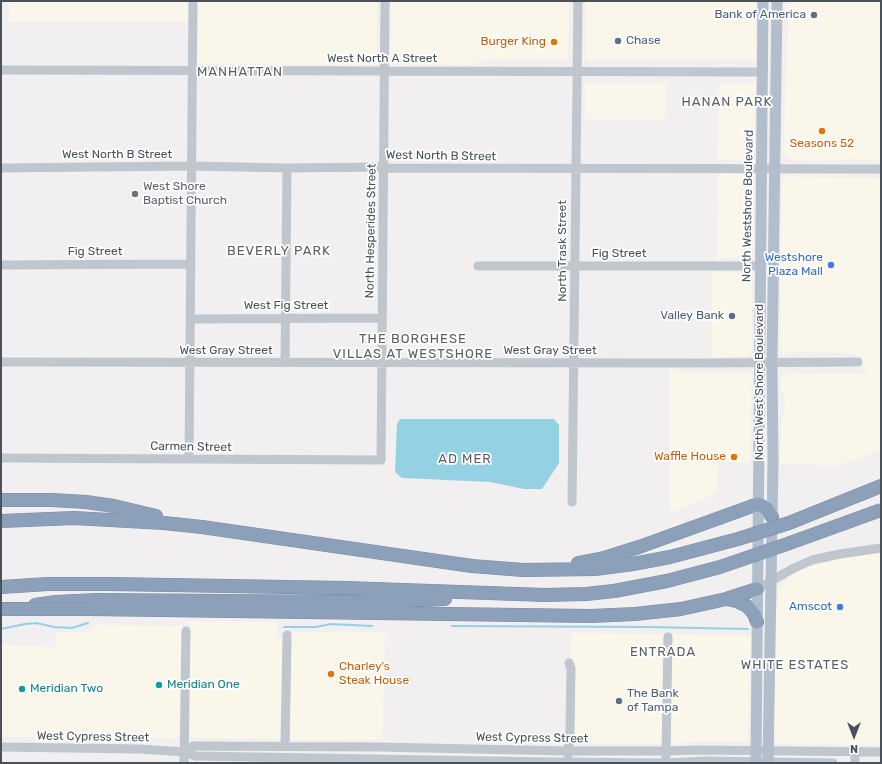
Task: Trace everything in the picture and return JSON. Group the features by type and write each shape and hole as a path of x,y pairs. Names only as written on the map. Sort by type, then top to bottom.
{"highway":[{"path":"1,520 49,518 101,519 202,527 472,566 529,570 595,569 657,560 738,539 789,522 881,486"},
{"path":"1,500 86,502 121,508 202,527"},
{"path":"472,566 523,567 588,561 639,547 758,504 767,509 772,517"},
{"path":"1,612 37,605 76,601 391,602 614,591 667,581 714,568 788,544 881,510"},
{"path":"1,587 68,584 125,584 346,588 529,595"},
{"path":"1,609 591,616 635,614 681,609 726,599 757,589"},
{"path":"726,599 736,601 747,606 754,614 757,622"}],"main road":[{"path":"763,1 763,72"},
{"name":"North West Shore Boulevard","path":"768,763 777,1"},
{"name":"North Westshore Boulevard","path":"760,364 763,72"},
{"name":"North West Shore Boulevard","path":"756,762 760,364"}],"street":[{"path":"189,459 193,1"},
{"name":"North Hesperides Street","path":"381,460 385,1"},
{"name":"North Trask Street","path":"572,502 578,1"},
{"name":"West North A Street","path":"1,70 763,72"},
{"name":"West North B Street","path":"1,168 191,166 287,168 576,169 881,168"},
{"path":"285,363 287,168"},
{"name":"Fig Street","path":"1,265 190,264"},
{"name":"Fig Street","path":"478,266 760,266"},
{"name":"West Fig Street","path":"190,319 382,318"},
{"name":"West Gray Street","path":"1,362 772,364 858,362"},
{"name":"Carmen Street","path":"1,458 381,460"},
{"path":"757,589 794,568 812,560 881,548"},
{"path":"184,763 186,631"},
{"path":"273,758 285,746 287,635"},
{"path":"667,763 665,751 668,637"},
{"path":"568,763 570,732 570,663"},
{"name":"West Cypress Street","path":"184,752 193,746 285,746 568,751 768,750 881,752"},
{"name":"West Cypress Street","path":"1,747 100,748 184,752 195,756 273,758 568,763 667,763 705,761 833,763"},
{"path":"855,752 855,763"}],"shaded area":[{"path":"9,1 190,1 190,22 9,22"},
{"path":"196,1 377,1 377,65 196,64"},
{"path":"391,1 569,1 568,60 486,60 471,65 390,64"},
{"path":"586,1 756,1 755,60 586,60"},
{"path":"789,1 881,1 881,160 789,159 783,153"},
{"path":"585,83 666,83 665,119 585,119"},
{"path":"719,83 756,83 754,156 748,160 718,160"},
{"path":"718,173 740,173 751,175 753,177 752,257 732,257 717,260"},
{"name":"Westshore Plaza Mall","path":"787,175 791,177 881,178 881,450 840,465 780,464 781,423 785,411 784,395 781,391 781,379 784,375 792,375 795,373 862,374 866,376 862,357 851,353 799,352 785,355 780,350 782,180"},
{"name":"Valley Bank","path":"712,270 720,272 745,273 751,275 752,277 752,352 748,356 712,358"},
{"path":"670,367 681,372 749,373 752,378 750,462 718,462 717,493 677,511 670,511"},
{"path":"881,553 881,745 779,744 774,738 774,735 775,624 779,589 788,577 806,568 846,557"},
{"path":"189,621 277,622 276,638 284,638 280,739 193,738 190,734"},
{"path":"95,625 183,626 182,724 178,738 1,737 1,643 13,646 55,647 56,633 88,632"},
{"path":"385,632 383,740 290,739 292,633"},
{"path":"571,633 666,634 661,744 575,743 573,739"},
{"path":"672,634 751,636 748,737 746,741 669,744"}],"water":[{"path":"400,419 554,419 559,425 559,463 542,489 524,489 490,482 402,478 395,472 397,424"}],"waterway":[{"path":"1,629 36,623 54,627 72,628 88,623"},
{"path":"284,627 316,627 331,624 372,626"},
{"path":"452,626 748,629"}],"place":[{"name":"Bank of America","path":"814,15"},
{"name":"Chase","path":"618,41"},
{"name":"Burger King","path":"554,42"},
{"name":"Seasons 52","path":"822,131"},
{"name":"West Shore Baptist Church","path":"135,194"},
{"name":"Westshore Plaza Mall","path":"831,265"},
{"name":"Valley Bank","path":"732,316"},
{"name":"Waffle House","path":"734,457"},
{"name":"Amscot","path":"840,607"},
{"name":"Charley's Steak House","path":"331,674"},
{"name":"Meridian One","path":"159,685"},
{"name":"Meridian Two","path":"22,689"},
{"name":"The Bank of Tampa","path":"619,701"}],"district":[{"name":"MANHATTAN","path":"240,72"},
{"name":"HANAN PARK","path":"727,102"},
{"name":"BEVERLY PARK","path":"279,251"},
{"name":"THE BORGHESE VILLAS AT WESTSHORE","path":"413,346"},
{"name":"AD MER","path":"465,459"},
{"name":"ENTRADA","path":"663,652"},
{"name":"WHITE ESTATES","path":"795,665"}]}
